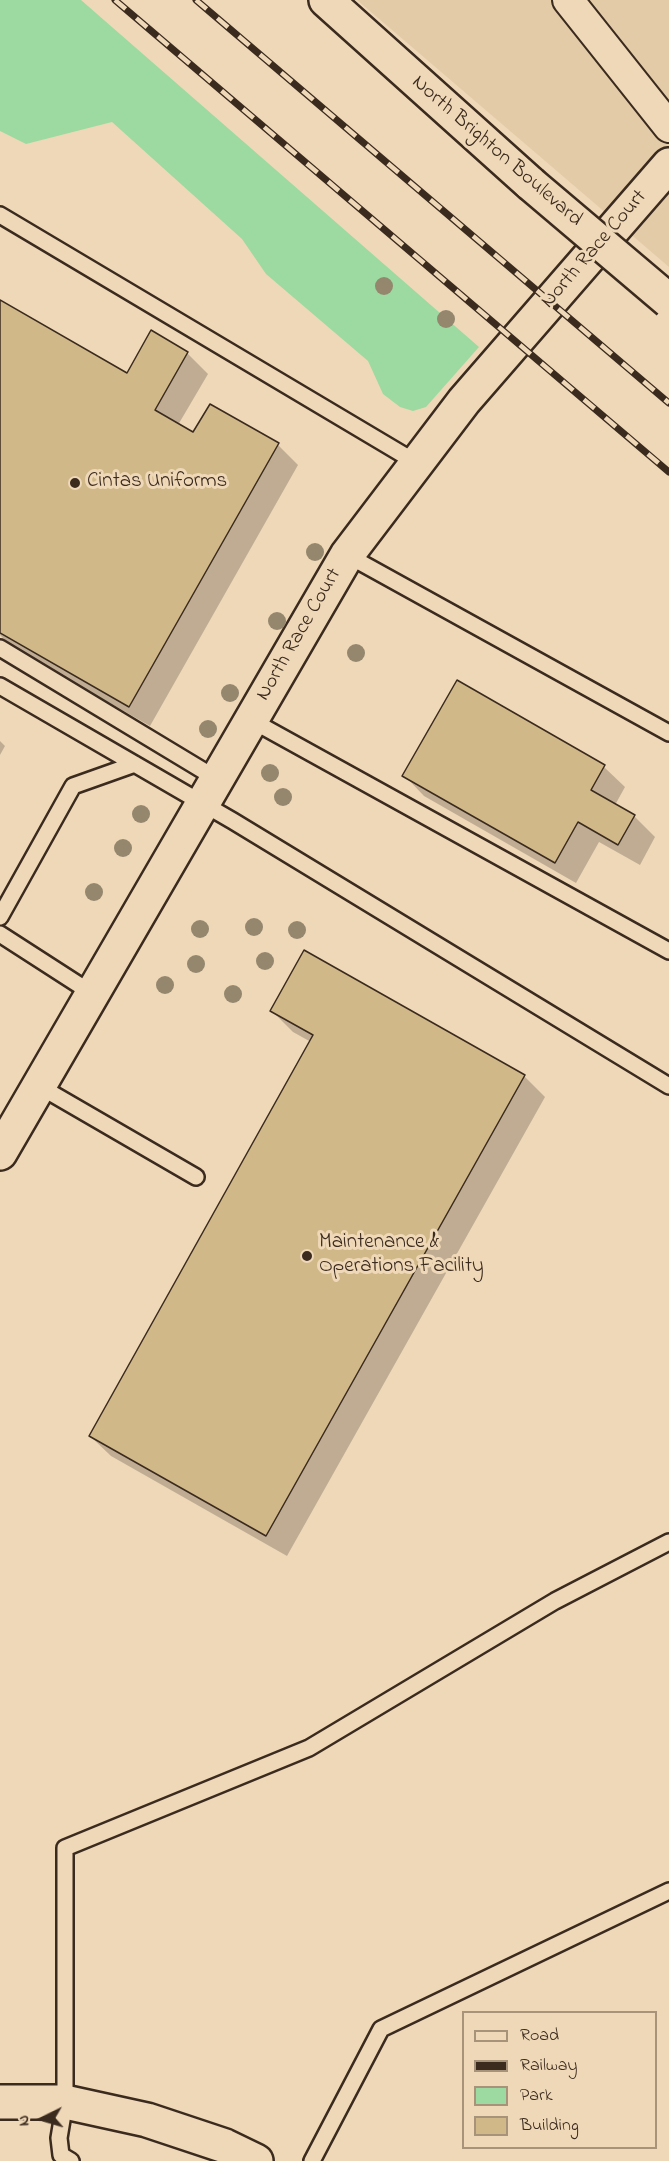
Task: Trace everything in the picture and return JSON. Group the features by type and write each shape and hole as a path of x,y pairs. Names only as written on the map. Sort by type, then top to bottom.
{"street":[{"name":"North Brighton Boulevard","path":"326,0 531,184 669,301"},
{"path":"568,0 669,127"},
{"name":"North Race Court","path":"0,1153 347,555 464,401 669,165"},
{"path":"0,2102 64,2102 147,2120 225,2146 256,2161"}],"lane":[{"path":"0,215 417,463"},
{"path":"347,555 669,733"},
{"path":"0,648 210,791 669,1086"},
{"path":"0,686 135,764 210,791"},
{"path":"251,720 669,951"},
{"path":"0,917 73,786 135,764"},
{"path":"0,934 93,994"},
{"path":"39,1086 196,1177"},
{"path":"71,2161 62,2155 59,2138 64,2102 65,1848 309,1748 555,1601 669,1542"},
{"path":"312,2161 381,2029 669,1891"}],"shaded area":[{"path":"357,0 669,0 669,267"}],"green space":[{"path":"0,0 81,0 479,347 426,407 413,411 400,407 383,394 368,361 266,274 242,239 112,122 26,144 0,131"}],"building":[{"path":"0,300 127,373 151,330 188,352 155,410 193,432 210,404 279,443 129,707 0,633"},
{"path":"457,680 605,765 591,790 635,815 618,845 578,822 555,863 402,776"},
{"name":"Maintenance & Operations Facility","path":"304,950 525,1075 266,1536 89,1436 313,1035 270,1011"}],"railway":[{"path":"115,0 669,472"},
{"path":"196,0 669,403"}],"place":[{"name":"Cintas Uniforms","path":"75,483"},
{"name":"Maintenance & Operations Facility","path":"307,1256"}]}
